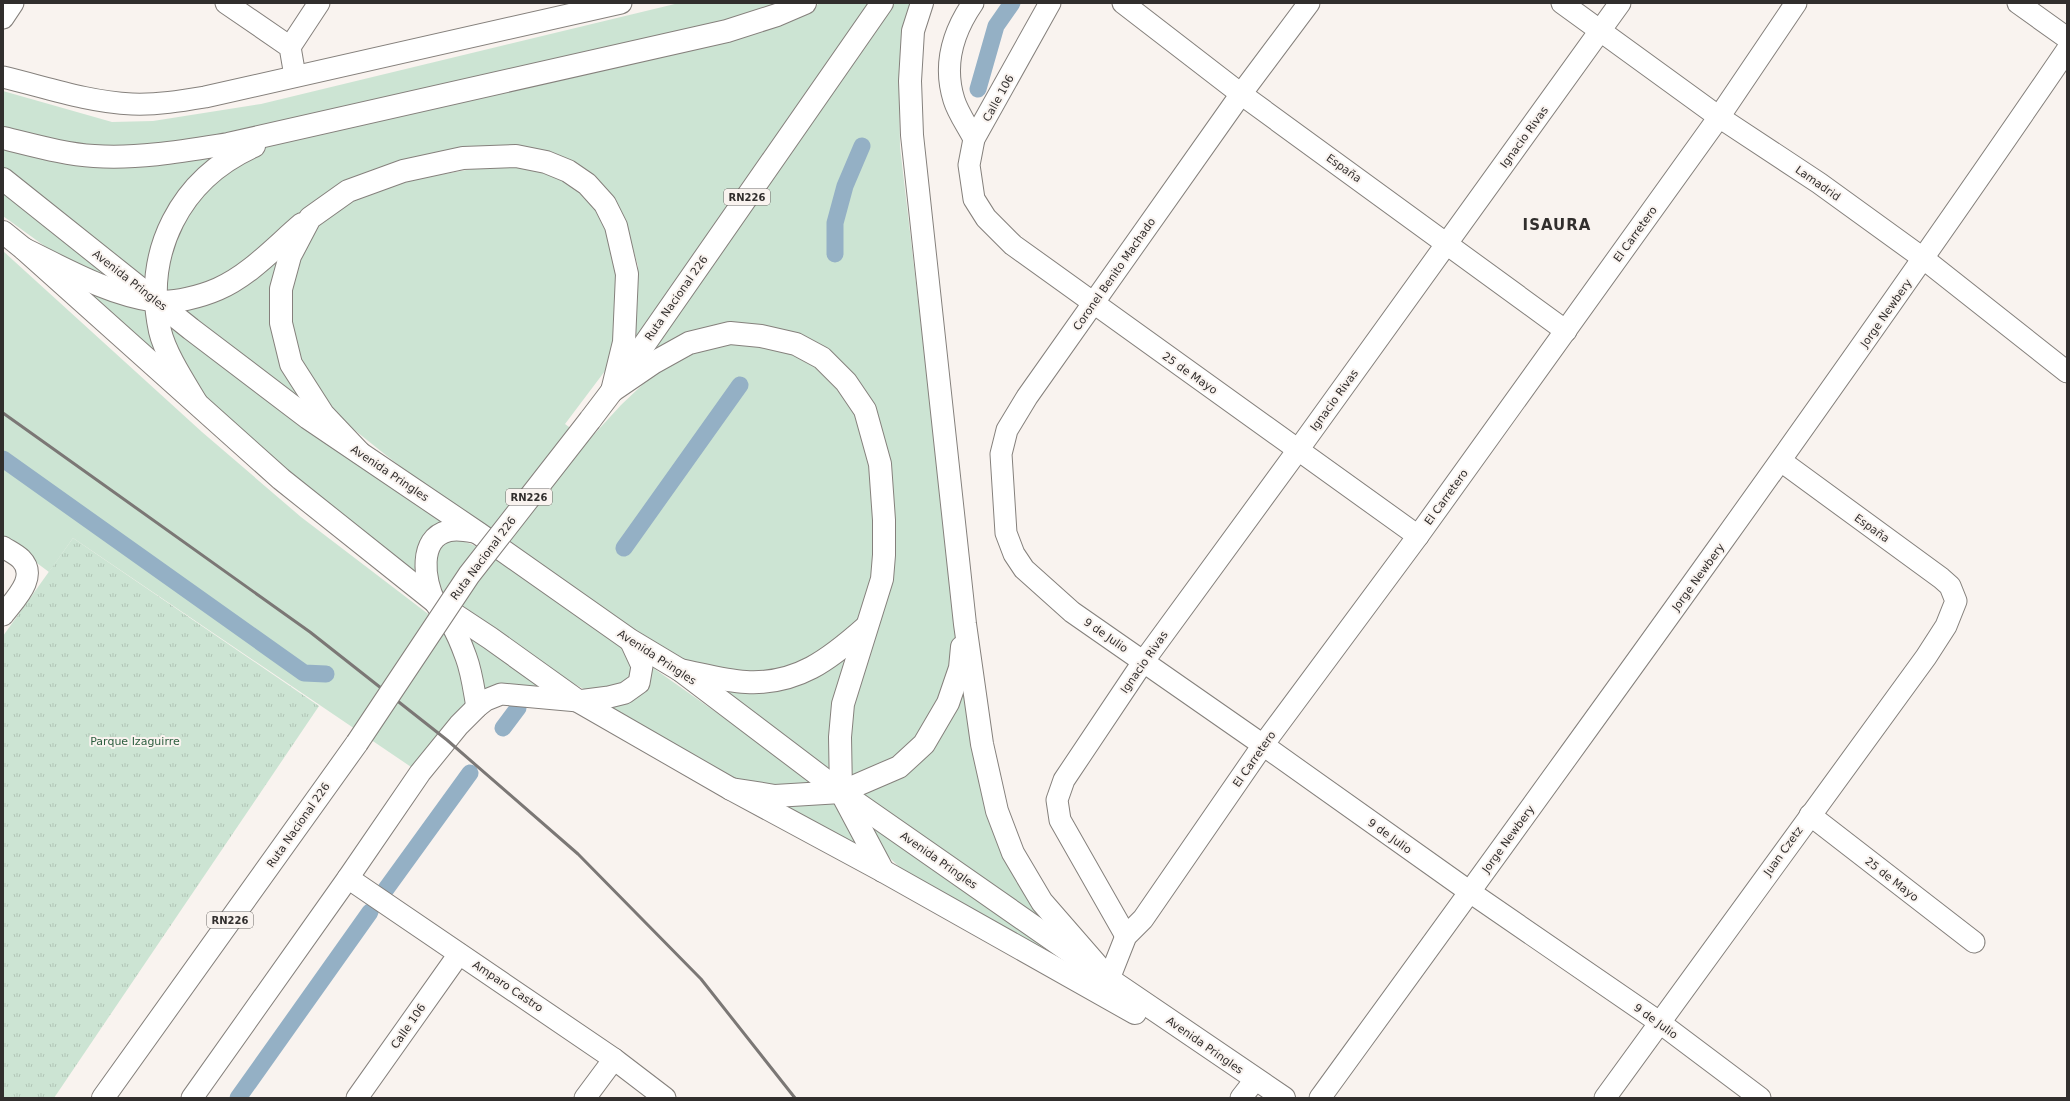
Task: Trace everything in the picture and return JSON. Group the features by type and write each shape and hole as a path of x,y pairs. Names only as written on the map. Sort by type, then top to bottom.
{"main road":[{"path":"3,138 51,149 93,156 133,156 177,152 282,133 727,31 777,15 805,3"},
{"name":"Ruta Nacional 226","path":"103,1098 357,743 469,575 612,391 882,3"},
{"path":"922,3 913,32 910,81 912,135 964,624 984,751 997,811 1013,853 1042,902 1105,986"},
{"path":"196,402 176,368 160,332 157,302 157,272 166,233 183,203 204,179 224,162 282,133"},
{"path":"24,249 105,289 157,302 188,298 219,289 246,272 310,218 348,191 371,181 403,171 462,158 516,156 546,162 568,171 587,184 605,204 616,226 627,274 624,342 612,391"},
{"name":"Avenida Pringles","path":"3,179 157,302 308,418 478,533 630,640 680,670 842,792 1105,986 1284,1098"},
{"path":"310,218 290,256 282,289 281,323 291,364 323,414 359,452"},
{"name":"Avenida Pringles","path":"3,232 24,249 281,479 434,601 490,638 578,701 732,789 883,871 1105,986"},
{"path":"612,391 653,363 689,343 730,333 761,336 796,344 822,358 846,382 865,410 880,464 884,520 884,555 882,579 843,704 840,738 842,792 883,871"},
{"path":"732,789 775,796 842,792 899,767 924,744 948,702 960,668 964,624"},
{"path":"680,670 746,682 776,681 805,672 836,653 866,627"}],"street":[{"path":"3,18 13,3"},
{"path":"226,3 290,47"},
{"path":"295,76 290,47 319,3"},
{"path":"973,3 956,31 950,54 949,76 954,101 974,139"},
{"name":"Calle 106","path":"974,199 969,165 974,139 1050,3"},
{"name":"España","path":"1123,3 1241,94 1566,331"},
{"name":"Coronel Benito Machado","path":"1024,569 1014,554 1006,533 1001,454 1007,430 1027,397 1241,94 1309,3"},
{"name":"Lamadrid","path":"1562,3 1719,117 1819,183 1924,259 2067,372"},
{"name":"Ignacio Rivas","path":"1126,936 1060,820 1057,800 1064,780 1143,662 1298,450 1620,3"},
{"name":"El Carretero","path":"1105,986 1126,936 1143,919 1263,745 1418,536 1566,331 1719,117 1796,3"},
{"path":"2018,3 2067,38"},
{"path":"3,77 100,101 132,104 166,103 205,97 613,4"},
{"name":"Jorge Newbery","path":"1320,1098 1781,462 1924,259 2067,50"},
{"name":"25 de Mayo","path":"974,199 986,218 1013,245 1418,536"},
{"name":"España","path":"1781,462 1941,578 1950,586 1956,601"},
{"path":"477,707 466,657 451,624 434,601 427,574 426,562 428,546 436,537 447,531 460,530 478,533"},
{"path":"3,547 22,560 28,571 26,582 3,615"},
{"name":"9 de Julio","path":"1024,569 1072,612 1470,892 1659,1022 1760,1098"},
{"name":"Juan Czetz","path":"1605,1098 1926,657 1946,626 1956,601"},
{"path":"192,1098 348,878 420,773 459,725 486,700 501,694 578,701 609,697 625,693 639,683 642,666 630,640"},
{"name":"25 de Mayo","path":"1810,815 1974,942"},
{"name":"Amparo Castro","path":"348,878 614,1059 665,1098"},
{"name":"Calle 106","path":"357,1098 459,954"},
{"path":"585,1098 614,1059"},
{"path":"1241,1098 1255,1080"}],"green space":[{"path":"679,3 793,3 767,14 212,142 107,151 3,133 3,91 112,122 153,121 261,104"},
{"path":"821,3 873,3 632,347 638,297 638,266 628,232 571,165 377,171 243,266 203,289 164,293 174,231 208,183 255,151 285,138 792,16"},
{"path":"891,3 911,3 908,12 899,76 900,147 958,639 939,709 900,760 850,782 847,706 878,617 876,414 787,332 644,358"},
{"path":"3,144 231,150 212,162 152,286 3,169"},
{"path":"500,164 557,175 583,191 602,213 620,273 617,355 565,424 588,441 621,405 659,369 693,349 735,339 760,341 818,362 863,420 871,460 876,566 861,621 812,663 753,678 708,668 675,656 608,615 412,476 342,420 324,403 298,363 288,305 295,271 308,239 319,223 341,206 374,190 405,181"},
{"path":"3,190 132,288 68,263 3,216"},
{"path":"3,251 202,432 301,517 436,620 452,638 471,706 420,773 73,538 49,572 3,538"},
{"path":"283,251 276,275 311,408 176,308"},
{"path":"80,286 151,303 171,370"},
{"path":"166,318 450,525 419,576 293,477 220,413 194,382 175,351"},
{"name":"Parque Izaguirre","path":"73,538 319,706 54,1098 3,1098 3,636"},
{"path":"456,539 471,544 494,555 627,650 634,672 626,685 586,690 574,684 443,592 435,581 438,543"},
{"path":"466,635 553,693 483,693"},
{"path":"852,650 835,779 704,681 754,689"},
{"path":"649,665 822,787 788,791 733,778 690,755 610,706"},
{"path":"964,668 983,777 1061,939 854,793 902,774"},
{"path":"838,799 868,857 769,801"},
{"path":"863,817 1095,977 911,878 877,846"}],"waterway":[{"path":"978,89 996,26 1012,3"},
{"path":"835,254 835,223 845,186 862,146"},
{"path":"624,548 740,385"},
{"path":"3,459 304,673 326,674"},
{"path":"503,728 518,708"},
{"path":"386,889 470,773"},
{"path":"238,1098 370,912"}],"railway":[{"path":"3,413 310,632 447,740 578,854 701,979 795,1098"}],"district":[{"name":"ISAURA","path":"1557,225"}]}
